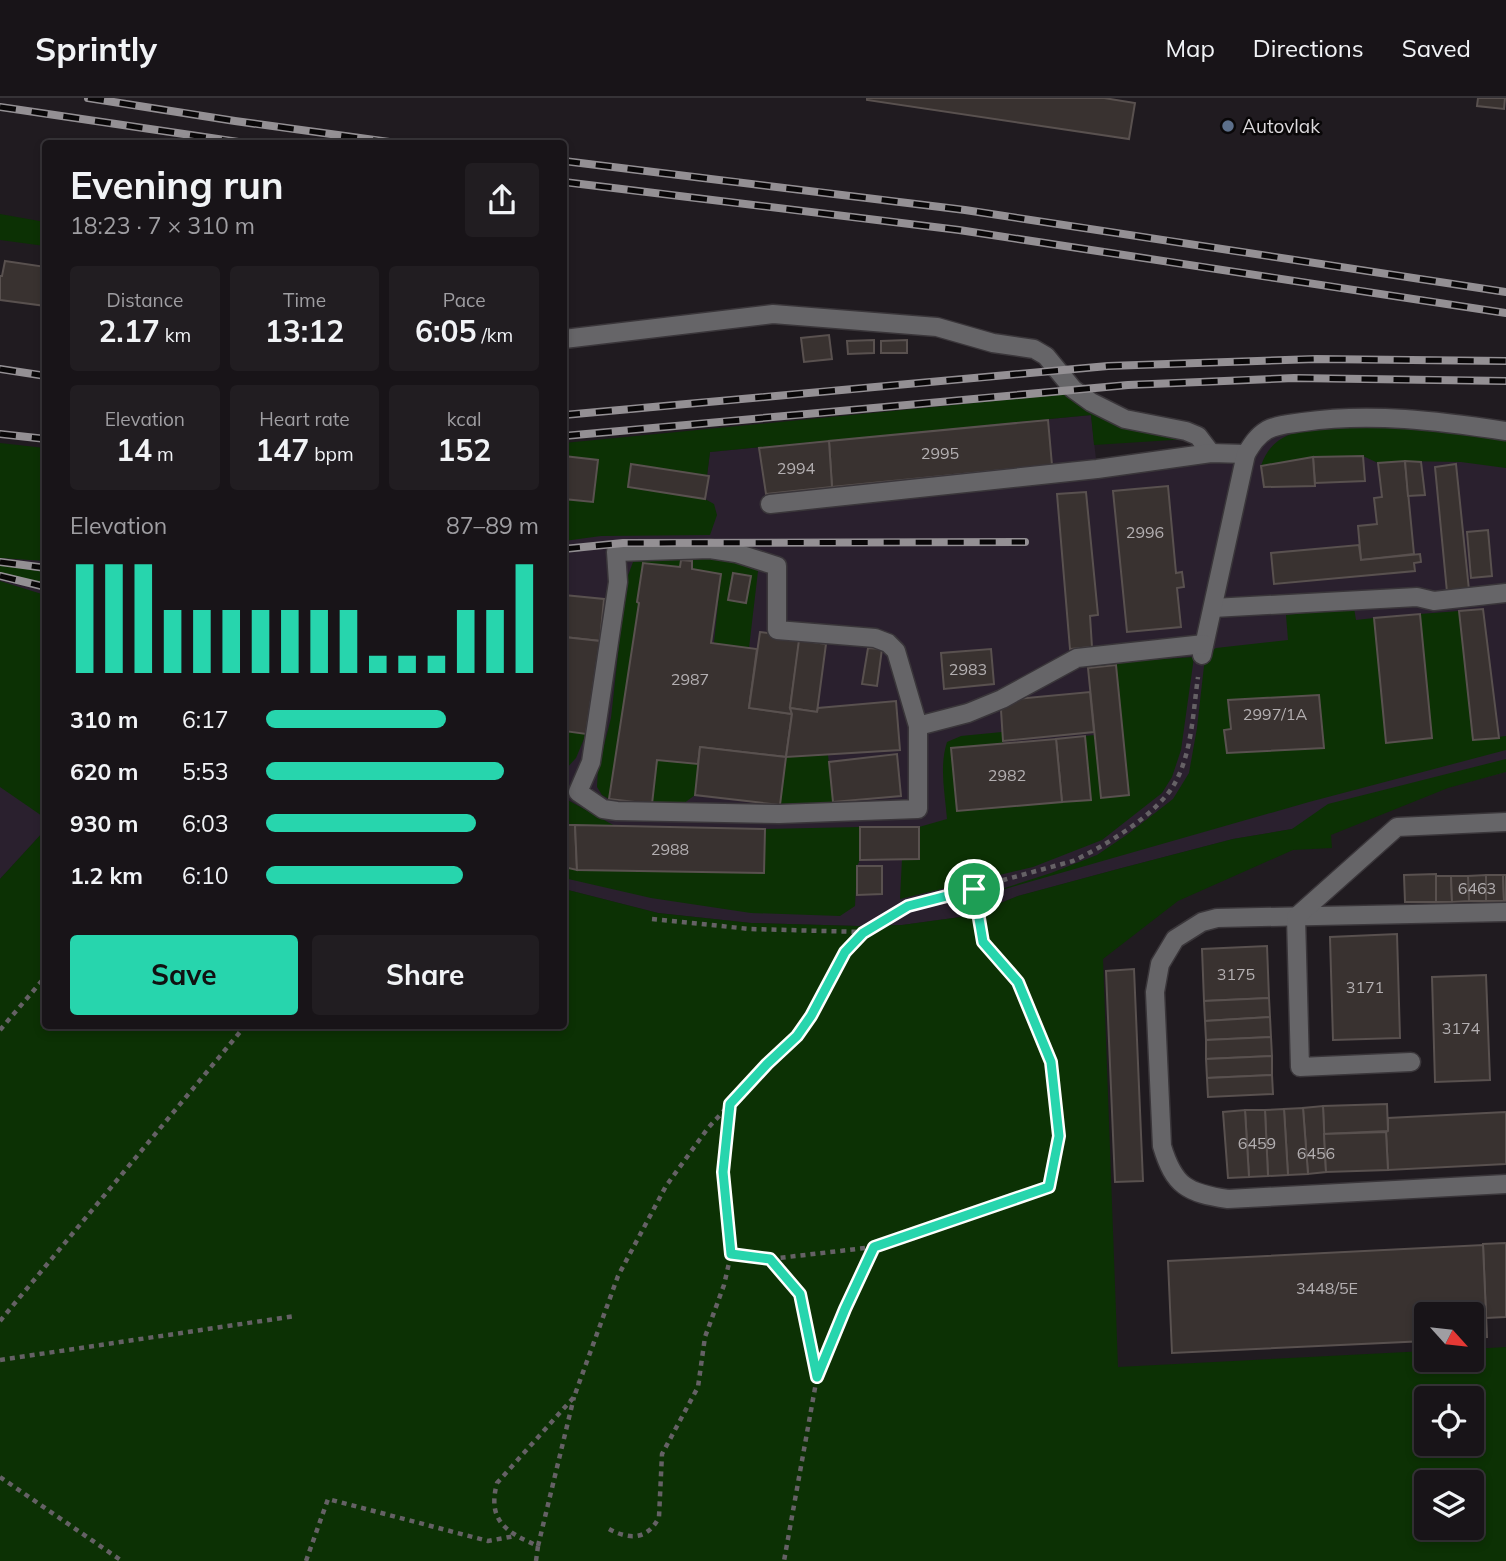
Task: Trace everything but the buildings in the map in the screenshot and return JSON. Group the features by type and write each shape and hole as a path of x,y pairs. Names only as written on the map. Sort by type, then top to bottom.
{"lane":[{"path":"567,338 773,314 937,327 993,344 1034,349 1046,356 1073,389 1091,402 1125,419 1198,436 1210,453"},
{"path":"918,726 968,713 1002,699 1077,658 1203,650 1246,454 1255,438 1268,429 1322,419 1356,417 1432,420 1506,431"},
{"path":"770,504 1083,471 1210,453 1246,454"},
{"path":"710,549 736,553 777,566 777,630 875,638 888,643 896,651 918,726 918,809 779,814 617,811 603,808 578,792 591,762 618,582 616,552 710,549"},
{"path":"1213,608 1417,597 1434,601 1506,593"},
{"path":"1411,1062 1300,1067 1296,917 1397,827 1506,822"},
{"path":"1506,912 1217,918 1202,922 1175,939 1160,964 1156,992 1162,1146 1169,1170 1183,1185 1203,1195 1228,1199 1506,1184"}],"path":[{"path":"536,1561 574,1396 618,1276 666,1186 708,1128 797,1036 811,1016 845,952 863,933 908,906 1073,861 1099,849 1166,797 1183,764 1203,650"},
{"path":"731,1254 770,1259 874,1247 1049,1187 1059,1136 1051,1062 1018,982 983,942 974,889"},
{"path":"652,919 750,929 863,933"},
{"path":"0,1030 42,981"},
{"path":"0,1321 243,1029"},
{"path":"609,1529 634,1538 645,1535 659,1517 662,1454 698,1387 705,1337 724,1285 731,1254 723,1172 730,1104"},
{"path":"784,1561 817,1377 874,1247"},
{"path":"770,1259 800,1294 817,1377"},
{"path":"0,1360 295,1316"},
{"path":"538,1546 516,1536 498,1519 492,1501 497,1483 574,1396"},
{"path":"0,1477 122,1561"},
{"path":"306,1561 328,1499 488,1541 516,1536"}],"shaded area":[{"path":"1091,415 1097,468 1246,454 1255,438 1322,419 1506,431 1506,772 1292,829 1233,839 1118,869 1018,896 968,916 902,925 751,923 658,913 567,890 567,456 707,476 710,452"},
{"path":"0,458 42,463 42,833 0,879"}],"green space":[{"path":"0,214 42,221 42,246 0,240"},
{"path":"1068,394 1188,439 1094,445 1091,415 710,452 707,476 631,464 628,487 705,499 714,504 717,515 710,535 601,536 567,541 567,499 593,502 598,460 567,456 567,443"},
{"path":"1317,428 1409,428 1506,440 1506,468 1461,462 1378,463 1363,456 1313,457 1261,466 1277,442 1289,435"},
{"path":"0,443 42,448 42,561 0,558"},
{"path":"684,553 752,564 758,571 749,648 714,643 721,574 692,569 692,561 682,560 680,567 643,563 609,799 602,795 597,787 598,769 611,718 626,581 633,562 646,556"},
{"path":"0,565 42,572 42,583 0,572"},
{"path":"0,581 42,594 42,816 0,787"},
{"path":"1354,608 1356,620 1374,618 1386,742 1432,738 1420,614 1459,611 1473,740 1506,736 1506,750 1309,802 977,897 1097,855 1173,799 1189,773 1204,666 1209,653 1216,648 1288,640 1286,615"},
{"path":"1194,657 1181,750 1172,777 1162,793 1102,840 1033,867 900,899 902,859 919,859 919,827 947,819 943,770 947,742 961,736 1002,732 1003,743 951,748 957,811 1090,800 1085,736 1095,735 1101,798 1128,795 1116,665 1084,667 1088,664"},
{"path":"567,731 586,734 576,758 567,768"},
{"path":"828,755 833,802 780,805 786,757"},
{"path":"1506,759 1506,772 1448,788 1331,835 1332,848 1293,850 1178,901 1103,959 1118,1367 1414,1352 1414,1372 1484,1372 1484,1348 1506,1347 1506,1561 0,1561 0,879 42,833 42,1029 567,1029 567,890 658,913 751,923 902,925 968,916 1018,896 1233,839 1292,829 1328,804"},
{"path":"657,760 698,764 695,795 683,804 652,804"},
{"path":"567,800 615,826 567,825"},
{"path":"860,827 855,906 840,916 751,913 651,898 567,879 567,868 764,873 765,829"}],"railway":[{"path":"88,98 375,140"},
{"path":"0,107 225,140"},
{"path":"567,161 965,210 1506,292"},
{"path":"567,182 959,230 1506,313"},
{"path":"567,415 1108,366 1316,359 1506,361"},
{"path":"0,369 42,375"},
{"path":"567,436 1128,385 1294,378 1506,381"},
{"path":"0,434 42,439"},
{"path":"567,549 623,543 1025,542"},
{"path":"0,562 42,567"},
{"path":"0,576 42,586"}],"place":[{"name":"Autovlak","path":"1228,126"}],"route":[{"path":"974,889 983,942 1018,982 1051,1062 1059,1136 1049,1187 874,1247 817,1377 800,1294 770,1259 731,1254 723,1172 730,1104 797,1036 811,1016 845,952 863,933 908,906 974,889"}]}
